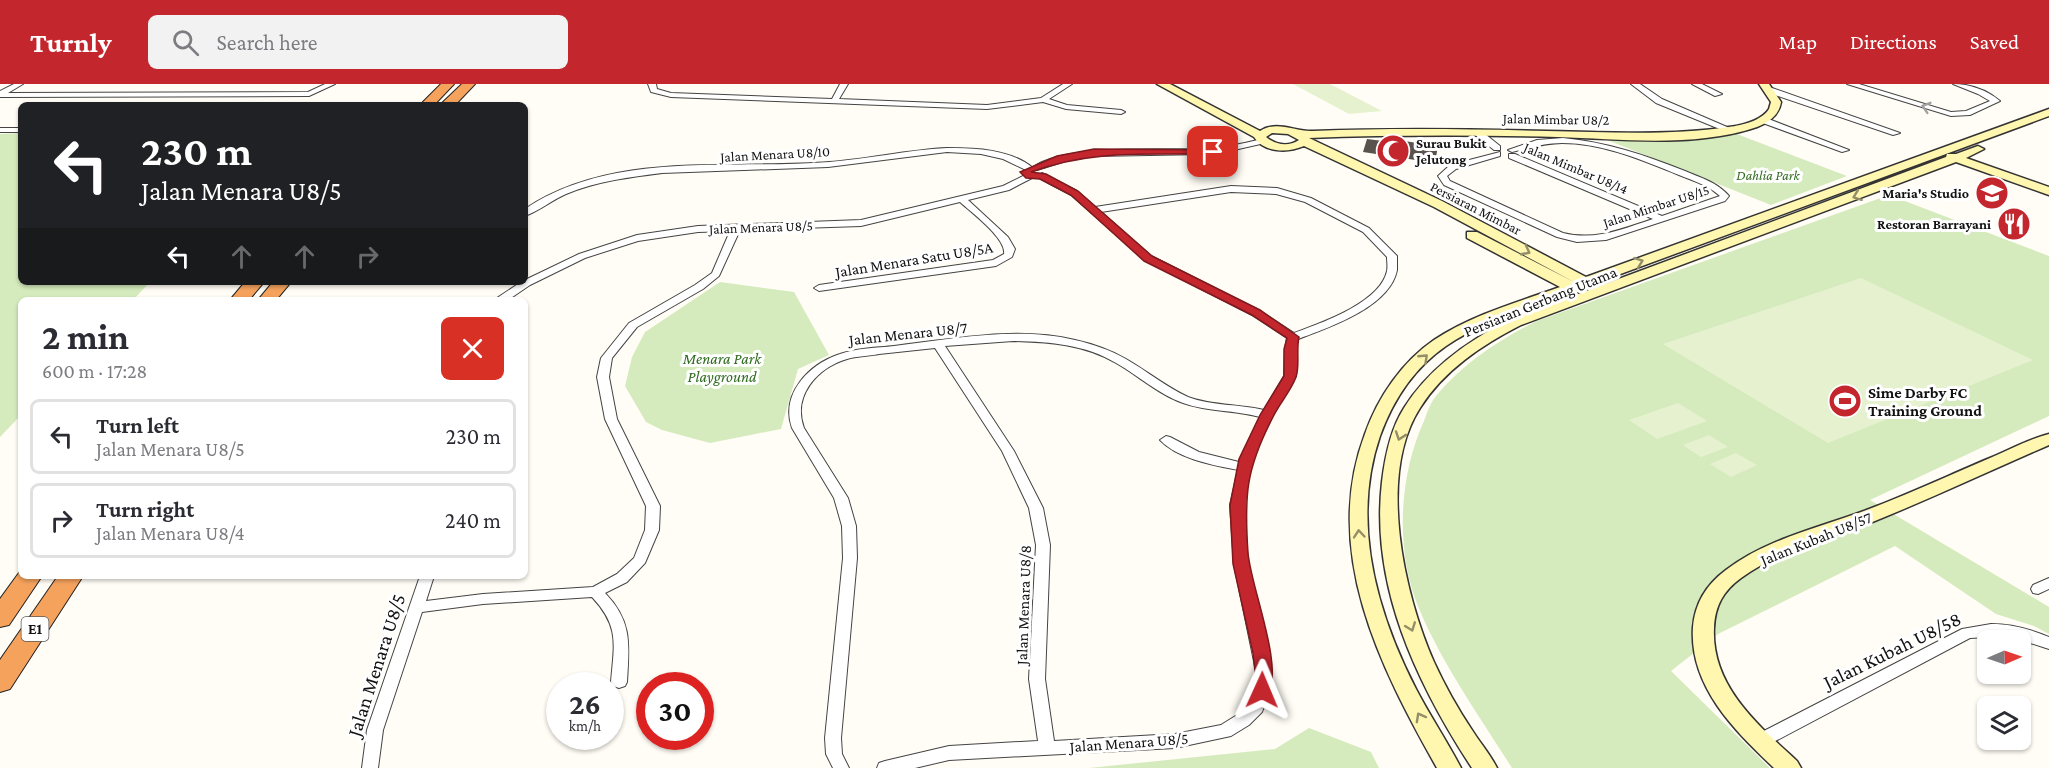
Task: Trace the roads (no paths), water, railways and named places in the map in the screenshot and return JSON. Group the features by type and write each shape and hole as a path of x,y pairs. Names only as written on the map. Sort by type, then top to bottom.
{"highway":[{"path":"430,102 448,84"},
{"path":"450,102 469,84"},
{"path":"242,297 252,285"},
{"path":"270,297 280,285"},
{"name":"E1","path":"0,618 28,579"},
{"name":"E1","path":"0,681 68,579"}],"main road":[{"path":"1162,84 1265,138 1298,141"},
{"path":"1181,84 1265,138"},
{"path":"1763,120 1771,115 1776,106 1766,87"},
{"name":"Persiaran Gerbang Utama","path":"1485,768 1454,720 1436,685 1396,581 1390,557 1388,510 1397,444 1411,409 1449,366 1475,345 1516,322 1585,289 1939,152 2049,112"},
{"name":"Jalan Mimbar U8/2","path":"1298,141 1378,131 1650,134 1730,130 1763,120"},
{"name":"Persiaran Gerbang Utama","path":"1449,768 1399,676 1371,604 1364,575 1357,494 1374,428 1394,391 1438,345 1496,315 1585,289 2049,123"},
{"path":"1265,138 1290,130 1298,141"},
{"name":"Persiaran Mimbar","path":"1298,141 1416,205 1585,289"},
{"path":"1939,152 2049,191"},
{"name":"Jalan Kubah U8/57","path":"1789,768 1741,722 1713,680 1700,638 1706,609 1720,585 1763,557 1866,517 2049,439"}],"street":[{"path":"0,95 19,84"},
{"path":"114,95 134,84"},
{"path":"223,95 238,84"},
{"path":"0,95 314,93 331,84"},
{"path":"652,84 654,90 671,95 987,107 1042,100 1066,107 1121,112"},
{"path":"834,102 844,84"},
{"path":"1042,100 1068,84"},
{"path":"1635,84 1659,101 1730,130"},
{"path":"1696,84 1718,94"},
{"path":"1851,84 1942,112 1960,114 1983,108 1996,101 1981,92 1957,84"},
{"path":"1766,87 1896,133"},
{"path":"1763,120 1845,150"},
{"path":"0,129 18,130"},
{"path":"1477,132 1497,151 1512,153"},
{"name":"Jalan Menara U8/5","path":"528,281 582,256 637,238 678,231 861,223 1006,188 1037,171 1080,159 1225,156 1265,138"},
{"name":"Jalan Mimbar U8/15","path":"1497,151 1453,167 1442,176 1447,183 1560,235 1577,239 1603,238 1722,199 1725,193 1714,186 1603,145 1537,141 1512,153"},
{"name":"Jalan Menara U8/10","path":"528,211 548,199 578,186 611,177 647,173 843,164 952,150 988,153 1037,171"},
{"name":"Jalan Mimbar U8/14","path":"1512,153 1662,219"},
{"path":"1037,171 1074,193 1148,258 1256,313 1293,337 1340,318 1365,304 1383,287 1392,272 1392,256 1366,230 1308,200 1262,189 1231,189 1094,210"},
{"name":"Jalan Menara Satu U8/5A","path":"819,288 996,263 1004,259 1010,249 1005,239 963,200"},
{"path":"417,607 483,599 595,592 622,578 632,569 644,551 652,530 653,506 611,420 603,377 607,358 633,326 716,274 736,228"},
{"name":"Jalan Menara U8/5","path":"505,297 521,285"},
{"name":"Jalan Menara U8/5","path":"885,768 950,753 1175,741 1225,731 1243,720 1256,707 1262,690 1264,671 1238,538 1237,505 1244,467 1267,415 1290,376 1290,349 1293,337"},
{"name":"Jalan Menara U8/7","path":"841,768 834,754 833,738 850,558 849,526 841,498 798,428 794,417 797,396 809,376 830,361 863,353 1019,338 1070,342 1115,357 1188,401 1236,407 1267,415"},
{"name":"Jalan Menara U8/8","path":"939,346 1008,451 1036,508 1043,545 1037,679 1047,748"},
{"path":"1166,440 1183,451 1203,459 1244,467"},
{"name":"Jalan Menara U8/5","path":"369,768 375,730 426,579"},
{"path":"595,592 615,610 622,632 620,672"},
{"name":"Jalan Kubah U8/58","path":"1760,741 1967,633 2002,628 2025,633 2049,644"}],"place":[{"name":"Surau Bukit Jelutong","path":"1393,151"},
{"name":"Maria's Studio","path":"1992,193"},
{"name":"Restoran Barrayani","path":"2014,224"},
{"name":"Sime Darby FC Training Ground","path":"1845,401"}],"park label":[{"name":"Dahlia Park","path":"1768,175"},
{"name":"Menara Park Playground","path":"722,367"}]}
